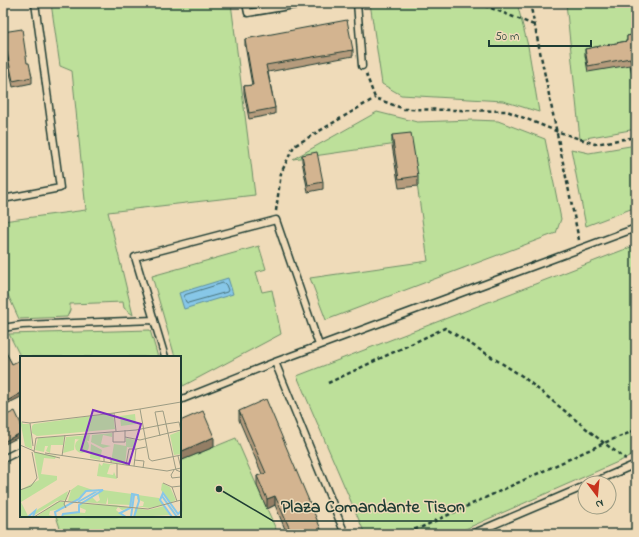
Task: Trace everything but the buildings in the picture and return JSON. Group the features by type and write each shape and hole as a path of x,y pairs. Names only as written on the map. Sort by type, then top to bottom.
{"lane":[{"path":"3,199 60,188 35,3"},
{"path":"246,3 248,13 306,3"},
{"path":"357,3 362,66"},
{"path":"165,356 135,257 276,220 319,345"},
{"path":"181,400 319,345 636,228"},
{"path":"3,328 22,325 154,320"},
{"path":"275,362 345,534"},
{"path":"3,459 20,450"},
{"path":"611,475 635,465"},
{"path":"472,534 577,489"}],"path":[{"path":"478,3 535,25"},
{"path":"530,3 580,249"},
{"path":"362,66 375,98 404,109 507,111 556,131 596,144 636,137"},
{"path":"276,220 281,173 294,146 375,98"},
{"path":"328,383 445,328 522,376 604,443 635,465"},
{"path":"401,534 422,527 604,443 636,430"}],"green space":[{"path":"51,3 231,3 255,195 108,212 133,315 124,308 123,302 70,304 70,310 67,317 19,319 3,284 3,221 86,210 72,71 60,66"},
{"path":"370,3 517,3 528,46 539,112 503,101 401,95 382,84"},
{"path":"566,3 636,3 636,129 580,139"},
{"path":"377,112 417,122 473,120 498,121 545,139 561,219 556,233 326,320 310,278 428,261 411,142 293,159"},
{"path":"636,145 636,207 586,226 571,149 589,153"},
{"path":"636,245 636,454 588,475 577,475 577,480 454,534 365,534 297,376"},
{"path":"259,246 266,269 256,272 262,292 272,290 281,334 183,386 181,377 181,356 175,356 152,276"},
{"path":"150,330 158,356 20,356 9,334"},
{"path":"236,438 278,534 62,534 56,517 181,517 181,461"}],"water":[{"path":"228,278 233,294 184,309 179,293"}],"place":[{"name":"Plaza Comandante Tison","path":"219,489"}]}
